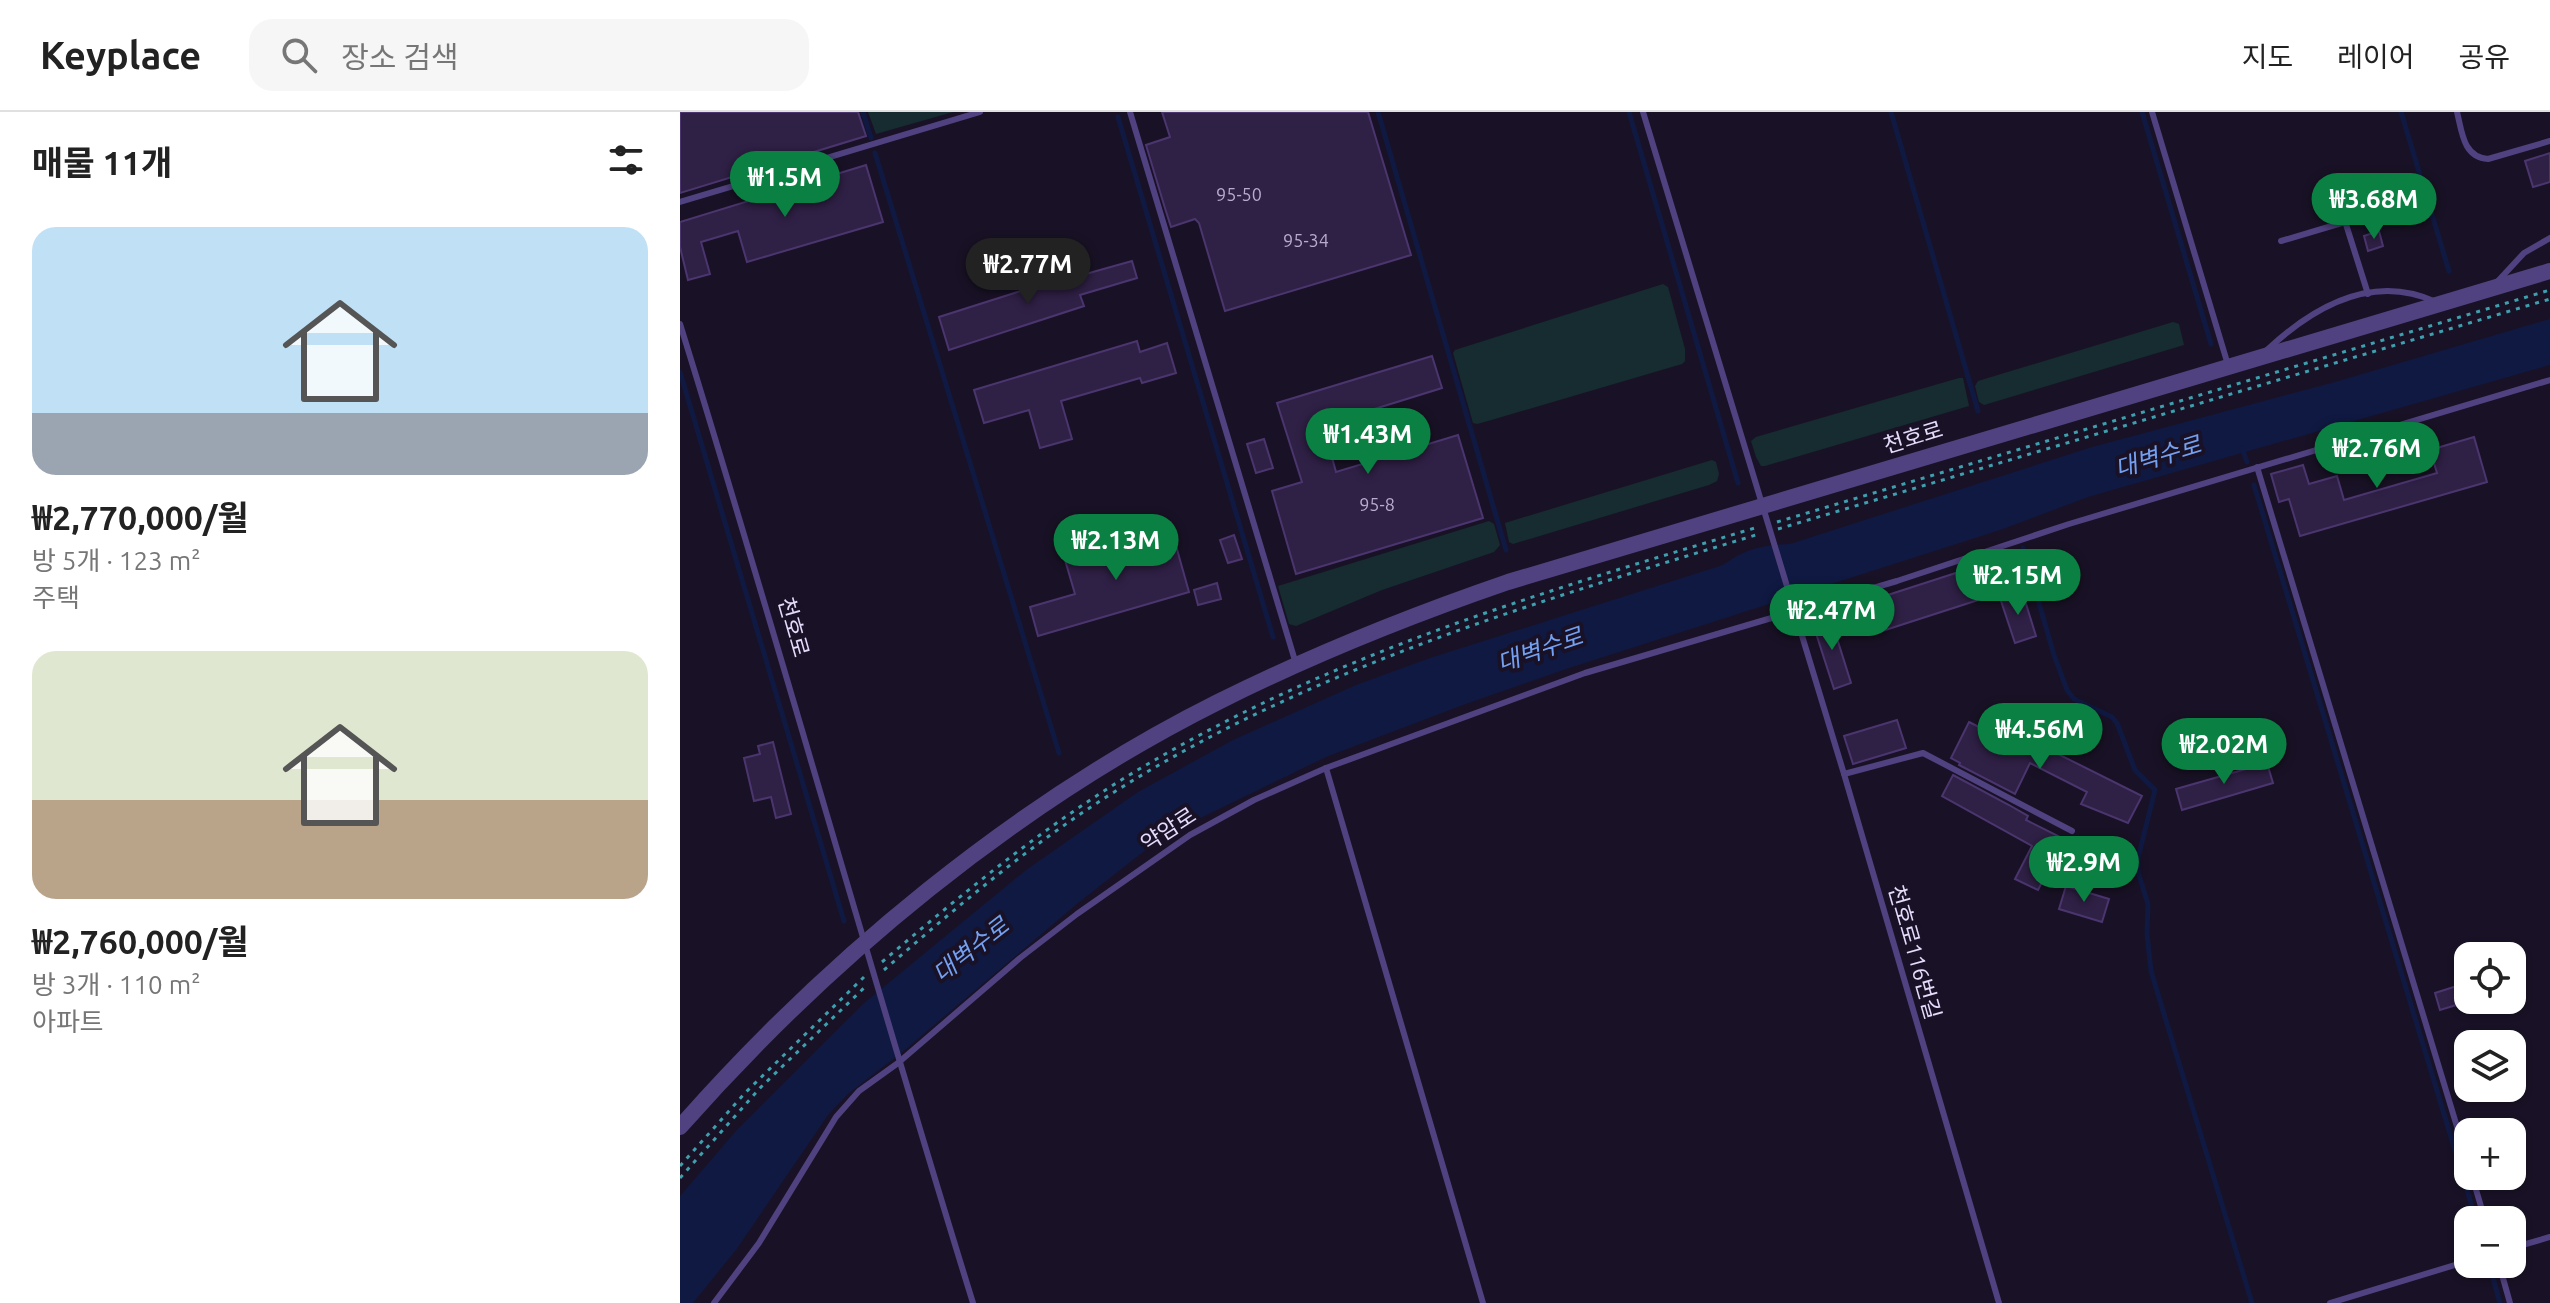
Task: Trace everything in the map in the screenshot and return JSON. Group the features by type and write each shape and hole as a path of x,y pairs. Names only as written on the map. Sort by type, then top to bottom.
{"street":[{"name":"천호로","path":"680,1127 724,1076 792,1009 866,943 995,839 1060,794 1215,703 1296,664 1404,618 1508,582 2550,271"}],"lane":[{"path":"680,202 980,112"},
{"path":"1130,112 1296,664"},
{"name":"천호로116번길","path":"1643,112 1844,774 1999,1303"},
{"path":"2152,112 2228,366"},
{"path":"2457,112 2468,148 2479,158 2488,159 2550,141"},
{"path":"2338,199 2368,294"},
{"path":"2281,241 2345,222"},
{"path":"2493,287 2524,253 2550,238"},
{"path":"2259,357 2293,326 2319,310 2368,294 2390,289 2424,296 2440,303"},
{"name":"천호로","path":"680,324 866,943"},
{"path":"1793,610 2550,380"},
{"path":"2257,467 2454,1118"},
{"name":"약암로","path":"714,1303 759,1243 836,1117 859,1091 1020,958 1162,853 1217,820 1326,768 1585,673 1793,610"},
{"path":"1844,774 1923,753 2072,831"},
{"path":"1326,768 1483,1303"},
{"path":"866,943 898,1060 973,1303"},
{"path":"2526,1244 2550,1237"},
{"path":"2330,1303 2454,1265"},
{"path":"2503,1278 2510,1303"}],"path":[{"path":"680,1178 761,1087 834,1014 981,889 1064,826 1165,762 1260,712 1342,675 1477,622 2550,290"},
{"path":"680,1166 745,1093 821,1017 873,969 979,882 1049,828 1158,758 1248,709 1325,674 1460,620 2550,299"}],"green space":[{"path":"868,112 953,112 876,134"},
{"path":"1663,284 1668,287 1685,349 1682,364 1473,423 1453,353 1455,350"},
{"path":"2173,322 2179,324 2184,345 1984,405 1979,402 1975,386 1978,381"},
{"path":"1963,378 1969,406 1765,466 1761,466 1756,457 1751,441 1756,437"},
{"path":"1712,460 1716,462 1719,474 1717,481 1709,485 1513,544 1509,542 1505,523"},
{"path":"1489,521 1494,524 1500,545 1494,552 1382,590 1296,626 1289,624 1278,586"}],"water":[{"name":"대벽수로","path":"2550,319 2550,365 2088,497 2003,529 1569,668 1326,757 1184,826 1143,852 1078,903 906,1049 848,1094 828,1115 736,1250 693,1303 680,1303 680,1196 736,1131 863,1004 1026,870 1138,792 1233,740 1356,685 1430,658 1723,565 1755,549 1790,544 2092,447 2335,382"}],"building":[{"path":"680,112 858,112 866,136 680,193"},
{"path":"1162,112 1368,112 1411,255 1225,311 1199,223 1195,219 1171,227 1164,205 1146,145 1170,137"},
{"path":"2550,153 2550,182 2533,187 2525,161"},
{"path":"866,165 883,222 747,262 738,231 701,242 710,274 688,280 680,247 680,222"},
{"path":"2379,231 2383,246 2368,251 2364,236"},
{"path":"1132,261 1137,278 1080,295 1084,306 949,350 939,317 1074,274 1075,277"},
{"path":"1137,341 1140,352 1167,343 1176,373 1142,383 1140,378 1061,401 1072,439 1040,448 1029,410 984,423 974,390"},
{"path":"1432,356 1442,388 1323,425 1336,472 1458,435 1483,518 1296,574 1272,491 1302,482 1277,403"},
{"path":"2474,437 2487,482 2300,536 2289,499 2279,502 2271,474 2303,465 2309,484 2337,476 2344,500 2437,473 2430,450"},
{"path":"1264,439 1273,468 1256,473 1247,444"},
{"path":"1171,528 1189,592 1038,636 1030,607 1075,594 1065,560"},
{"path":"1234,535 1242,559 1228,563 1220,540"},
{"path":"1999,559 2009,590 1870,635 1860,604"},
{"path":"1217,583 1221,599 1198,605 1194,590"},
{"path":"2022,591 2036,636 2015,643 2000,598"},
{"path":"1830,616 1851,683 1834,689 1812,621"},
{"path":"1897,720 1906,748 1853,764 1844,736"},
{"path":"1969,722 2033,754 2038,744 2142,796 2128,823 2081,804 2087,792 2030,763 2015,794 1959,765 1951,758"},
{"path":"773,742 791,814 776,818 771,797 754,801 744,758 760,754 758,746"},
{"path":"2267,763 2273,783 2182,810 2176,789"},
{"path":"1953,775 2028,816 2026,820 2064,839 2038,890 2015,879 2032,846 1942,796"},
{"path":"2066,886 2109,899 2102,922 2059,909"},
{"path":"2454,987 2454,1006 2440,1010 2435,993"}],"waterway":[{"path":"863,112 871,138"},
{"path":"1378,112 1506,550"},
{"path":"1629,112 1738,483"},
{"path":"1891,112 1978,411"},
{"path":"2142,112 2211,344"},
{"path":"2401,112 2449,271"},
{"path":"1118,117 1273,637"},
{"path":"875,153 1059,753"},
{"path":"680,372 844,921"},
{"path":"2242,448 2247,462"},
{"path":"2254,485 2472,1206"},
{"path":"2023,548 2067,690 2074,699 2112,717 2135,770 2155,790 2138,858 2138,872 2148,904 2151,971 2252,1303"},
{"path":"2493,1278 2500,1303"}]}
